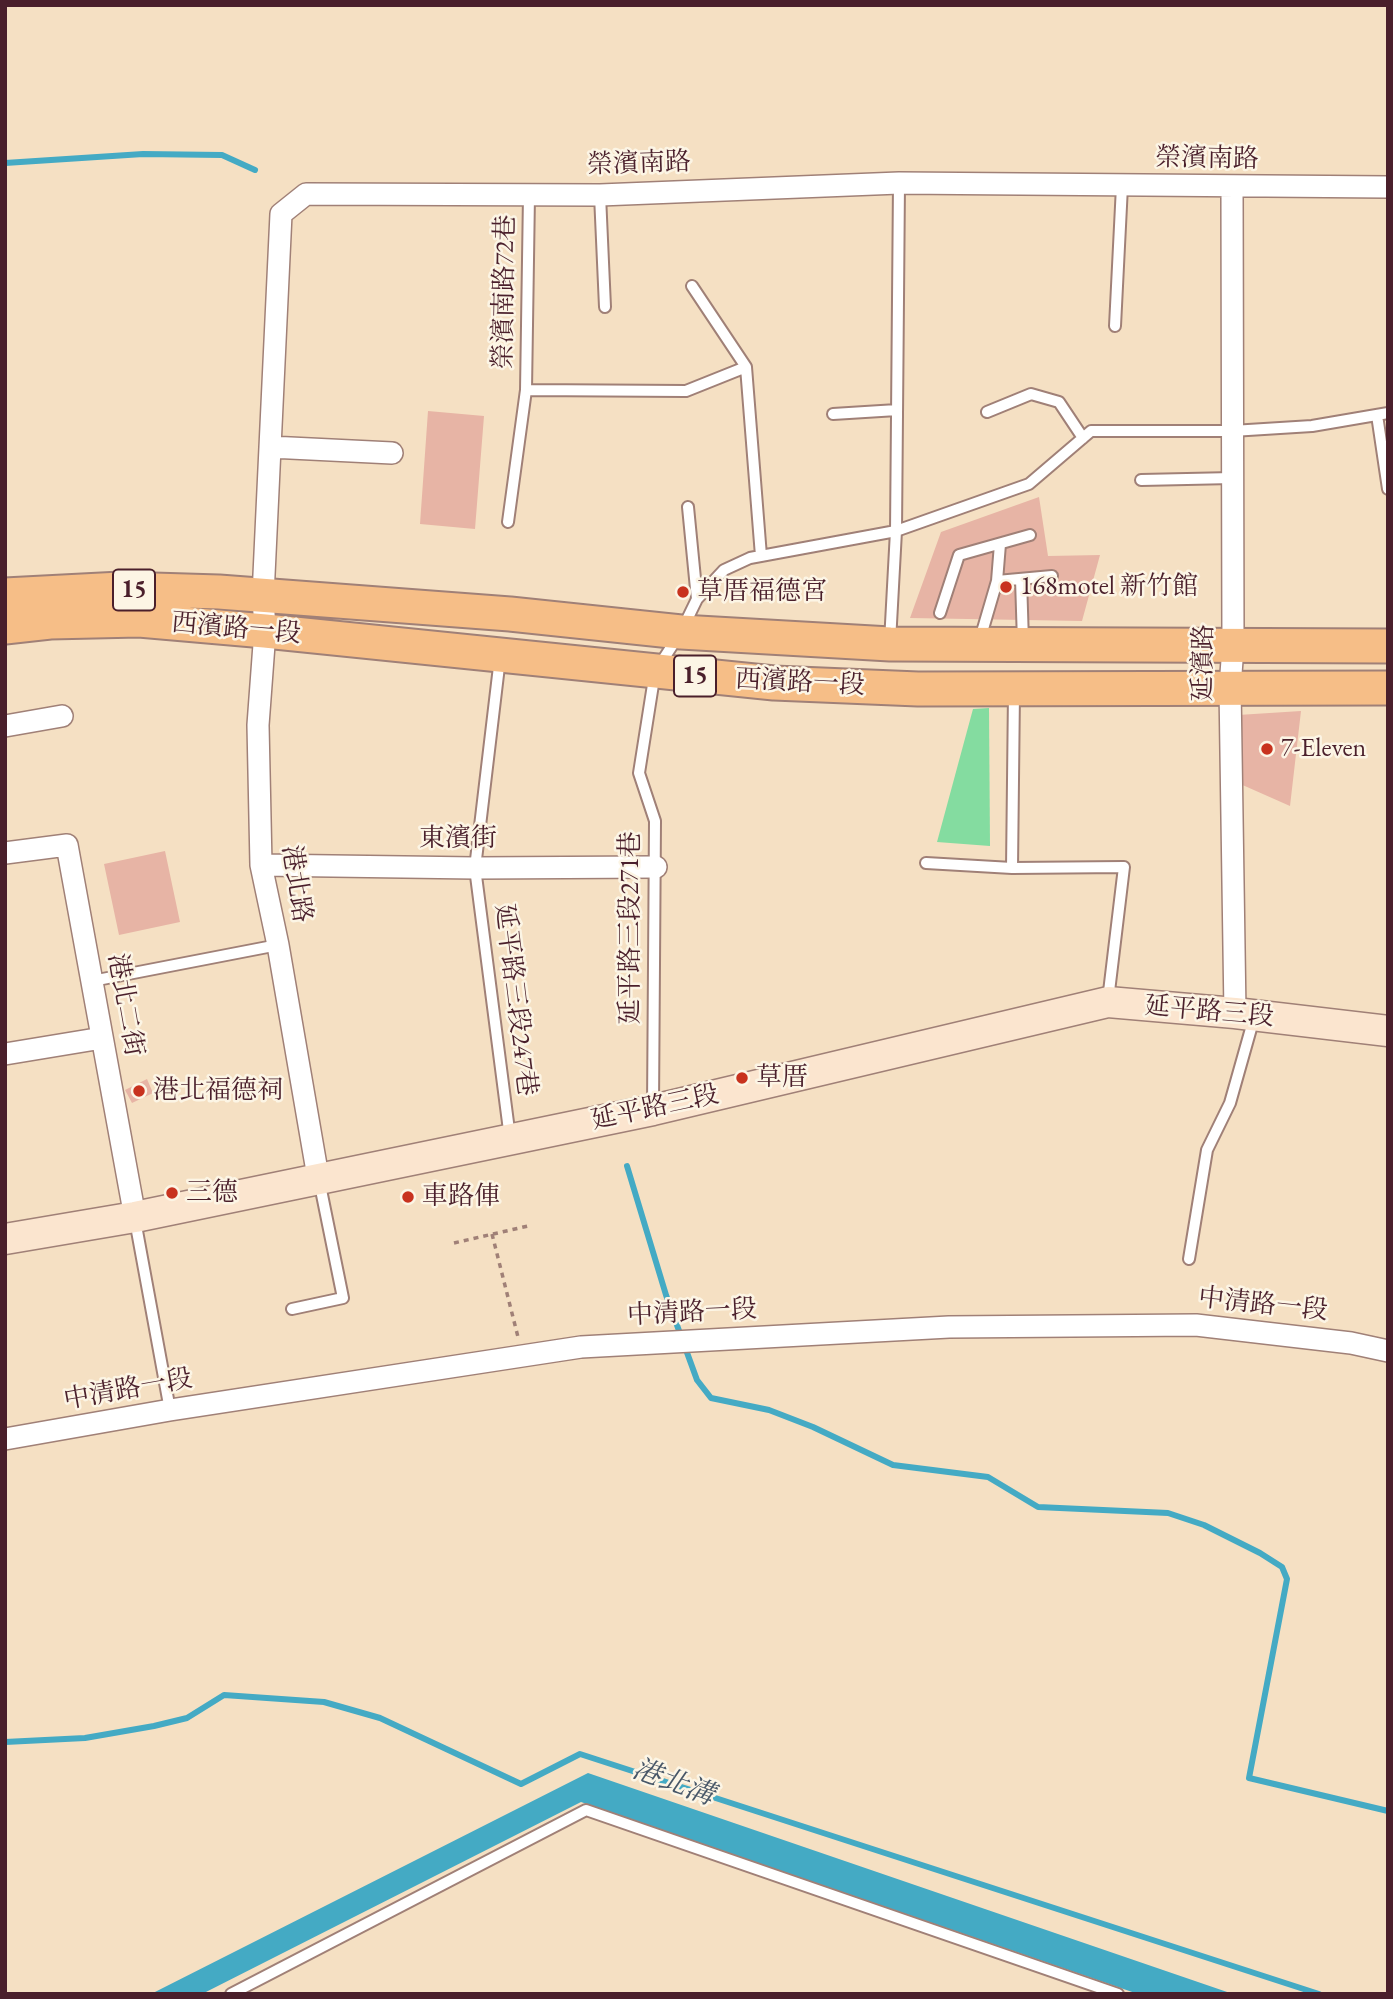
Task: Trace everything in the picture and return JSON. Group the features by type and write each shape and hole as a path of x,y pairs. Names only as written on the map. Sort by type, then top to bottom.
{"main road":[{"name":"西濱路一段","path":"5,595 121,589 263,596 510,614 681,632 890,644 1388,646"},
{"name":"西濱路一段","path":"5,627 50,622 139,620 774,683 918,689 1388,688"}],"street":[{"name":"榮濱南路","path":"263,596 281,214 306,194 600,195 899,183 1388,187"},
{"name":"延濱路","path":"1232,187 1233,647 1230,687 1245,1014"},
{"path":"270,447 392,453"},
{"name":"港北路","path":"263,596 265,631 258,725 261,865 278,945 318,1177"},
{"path":"5,726 62,716"},
{"name":"港北二街","path":"5,853 67,845 135,1217"},
{"name":"東濱街","path":"261,865 656,867"},
{"name":"延平路三段","path":"5,1239 135,1217 318,1177 653,1110 1108,1002 1245,1014 1388,1031"},
{"path":"5,1054 102,1038"},
{"name":"中清路一段","path":"5,1439 170,1410 581,1347 949,1327 1196,1325 1351,1343 1388,1352"}],"lane":[{"path":"890,644 896,531 899,183"},
{"path":"1115,326 1122,186"},
{"name":"榮濱南路72巷","path":"508,522 526,390 529,195"},
{"path":"600,195 605,307"},
{"path":"692,286 746,367 761,556"},
{"name":"榮濱南路72巷","path":"526,390 686,391 746,367"},
{"path":"987,412 1031,394 1059,402 1083,438"},
{"path":"833,414 897,410"},
{"path":"696,599 724,570 750,558 896,531 1029,484 1091,430 1233,431 1312,426 1382,414 1388,489"},
{"path":"1141,480 1233,478"},
{"path":"688,507 696,599"},
{"path":"940,613 959,555 1031,535"},
{"path":"978,645 997,581 1000,544"},
{"path":"997,581 1052,576"},
{"path":"1021,579 1023,645"},
{"name":"延平路三段271巷","path":"653,1110 655,821 639,774 655,672 681,632 696,599"},
{"name":"延平路三段247巷","path":"500,655 475,868 510,1139"},
{"path":"1012,868 1014,689"},
{"path":"926,863 1012,868 1124,867 1108,1002"},
{"path":"92,981 278,945"},
{"path":"1189,1259 1207,1150 1230,1102 1245,1014"},
{"path":"292,1309 343,1298 318,1177"},
{"path":"135,1217 170,1410"},
{"path":"231,1994 586,1810 1118,1994"}],"path":[{"path":"454,1243 528,1226"},
{"path":"492,1234 523,1356"}],"green space":[{"path":"989,708 990,846 937,842 973,709"}],"water":[{"name":"港北溝","path":"588,1773 1233,1994 1138,1994 581,1802 202,1994 151,1994"}],"building":[{"path":"428,411 484,416 475,529 420,524"},
{"name":"168motel 新竹館","path":"1039,497 1048,556 1100,555 1082,621 910,618 941,532"},
{"name":"草厝福德宮","path":"680,584 689,586 685,599 676,597"},
{"name":"7-Eleven","path":"1301,711 1290,806 1238,783 1238,715"},
{"path":"165,851 180,922 119,935 104,864"},
{"name":"港北福德祠","path":"147,1079 153,1093 132,1103 125,1090"}],"waterway":[{"path":"5,163 143,154 222,155 255,170"},
{"path":"627,1166 666,1295 697,1380 711,1398 769,1410 813,1427 893,1465 988,1477 1038,1507 1168,1513 1204,1525 1260,1553 1282,1567 1287,1579 1249,1778 1388,1811"},
{"path":"5,1742 85,1738 154,1726 187,1718 224,1695 324,1702 380,1718 521,1784 580,1754 1319,1994"}],"place":[{"name":"168motel 新竹館","path":"1006,587"},
{"name":"草厝福德宮","path":"683,592"},
{"name":"7-Eleven","path":"1267,749"},
{"name":"草厝","path":"742,1078"},
{"name":"港北福德祠","path":"139,1091"},
{"name":"三德","path":"172,1193"},
{"name":"車路俥","path":"408,1197"}]}
